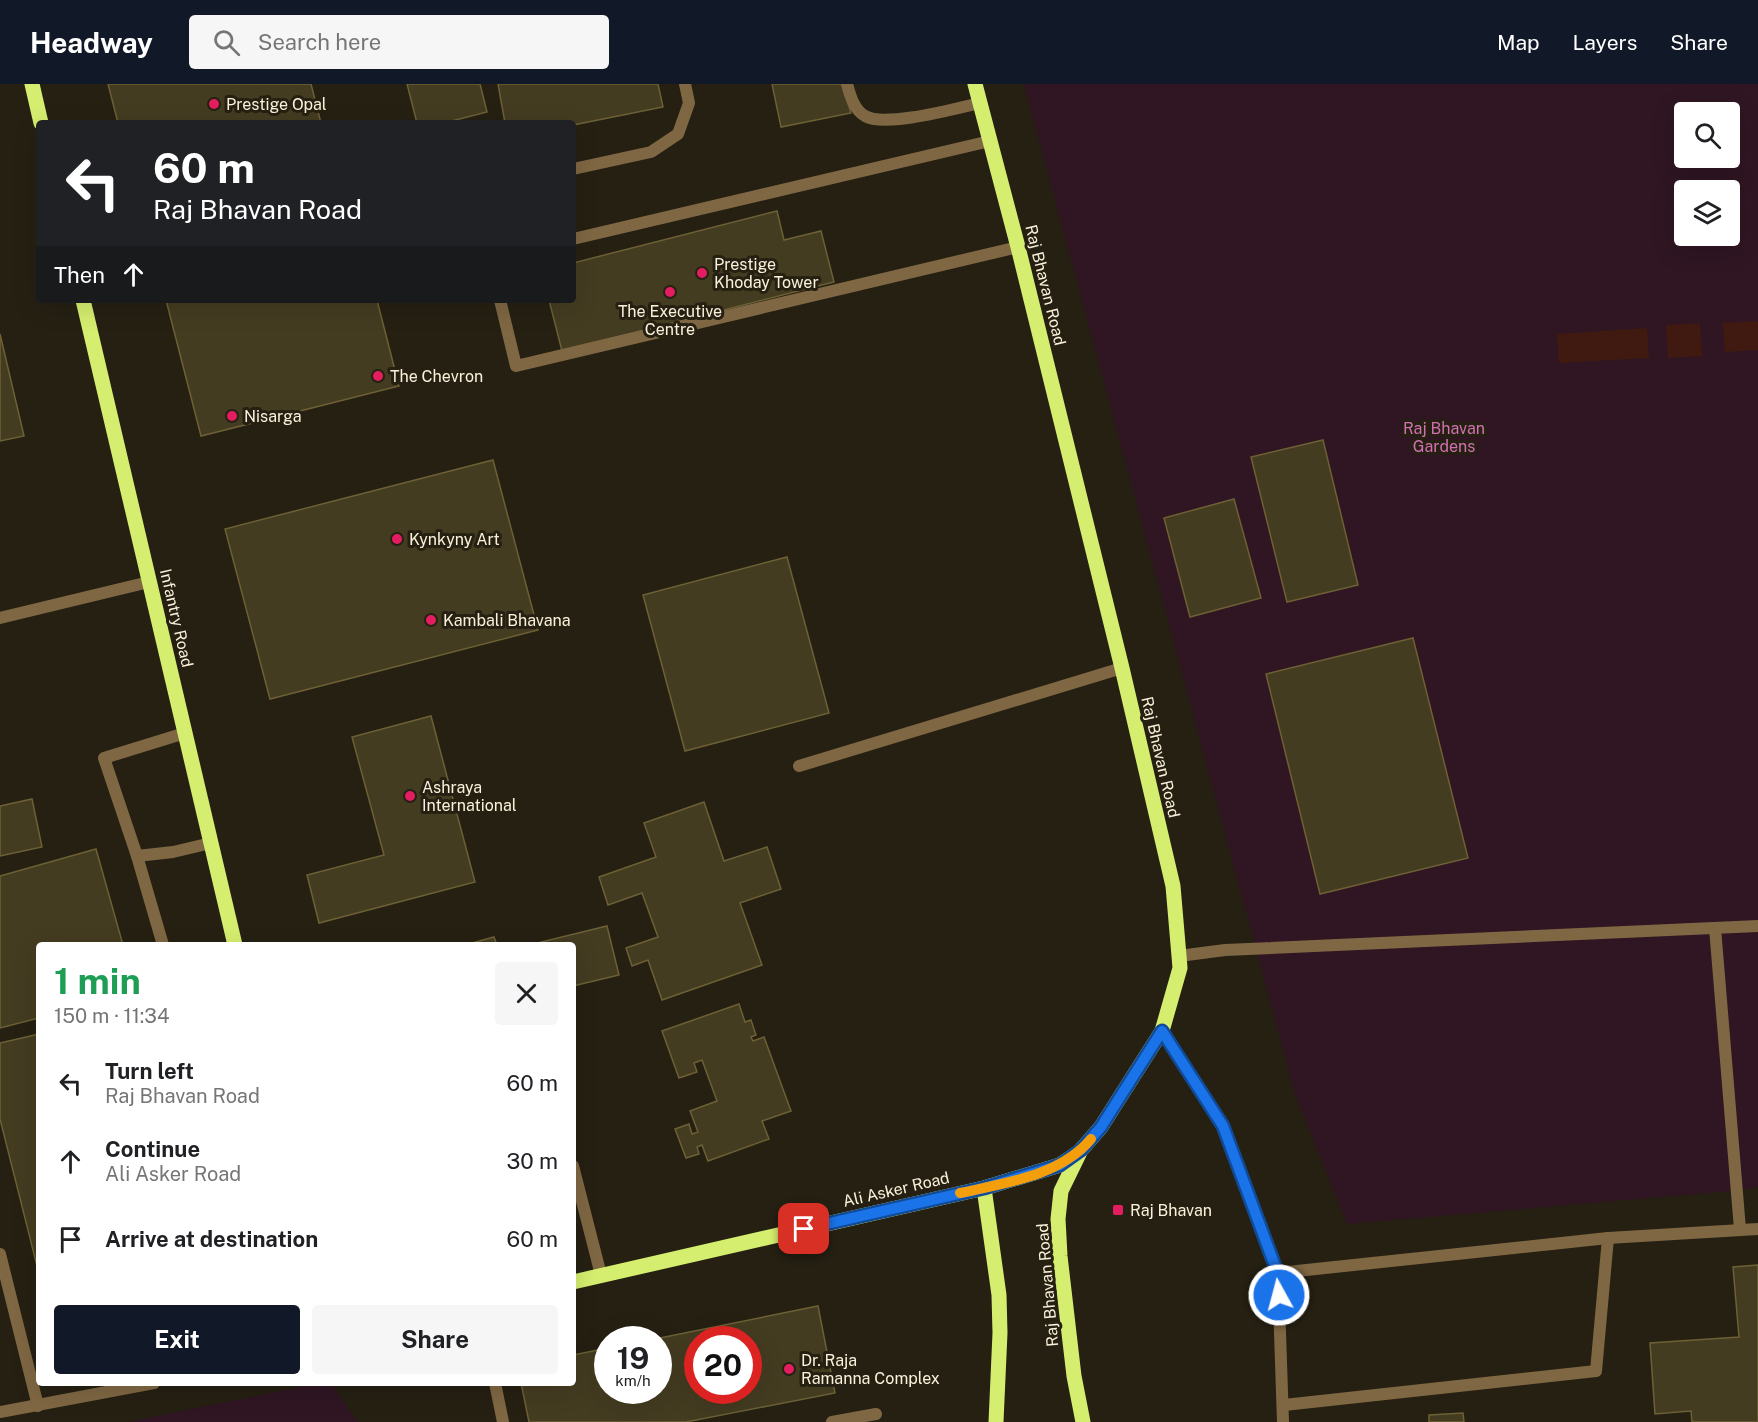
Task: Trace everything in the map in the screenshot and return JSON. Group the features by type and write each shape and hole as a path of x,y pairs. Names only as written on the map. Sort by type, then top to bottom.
{"main road":[{"path":"32,84 40,120"},
{"name":"Raj Bhavan Road","path":"975,84 1018,247 1122,668 1173,886 1180,968 1162,1031 1101,1127 1081,1150 1061,1191 1058,1219 1060,1256 1074,1376 1083,1422"},
{"name":"Infantry Road","path":"84,303 234,942"},
{"name":"Ali Asker Road","path":"576,1281 984,1188 1060,1165 1081,1150"},
{"path":"984,1188 999,1295 1000,1333 996,1422"}],"street":[{"path":"576,169 651,152 678,134 689,103 685,84"},
{"path":"847,84 851,100 864,116 879,120 936,113 980,103"},
{"path":"576,238 990,141"},
{"path":"501,303 516,366 1018,247"},
{"path":"0,618 149,582"},
{"path":"799,766 1122,668"},
{"path":"162,942 137,856 104,758 185,733"},
{"path":"137,856 172,852 211,843"},
{"path":"1179,956 1225,950 1758,926"},
{"path":"1716,928 1740,1229"},
{"path":"1162,1031 1223,1126 1278,1274 1284,1422"},
{"path":"576,1178 601,1275"},
{"path":"1278,1274 1608,1239 1758,1229"},
{"path":"1284,1405 1596,1371 1608,1239"},
{"path":"0,1256 38,1406"},
{"path":"0,1412 139,1386"},
{"path":"496,1386 503,1422"},
{"path":"832,1422 876,1414"}],"green space":[{"name":"Raj Bhavan Gardens","path":"1024,84 1758,84 1758,1187 1347,1224 1295,1094"},
{"path":"305,1386 333,1386 358,1422 128,1422"}],"shaded area":[{"path":"1758,321 1758,350 1725,352 1723,323"},
{"path":"1700,323 1702,356 1668,358 1666,325"},
{"path":"1647,328 1649,358 1559,363 1557,334"}],"building":[{"name":"Prestige Opal","path":"108,84 311,84 320,120 117,120"},
{"path":"407,84 480,84 487,112 456,120 416,120"},
{"path":"498,84 658,84 663,107 576,124 576,120 504,120"},
{"path":"772,84 842,84 851,113 781,127"},
{"name":"Prestige Khoday Tower","path":"777,211 784,240 821,231 834,282 562,351 550,303 576,303 576,262"},
{"path":"167,303 378,303 399,386 201,436"},
{"path":"0,334 24,436 0,441"},
{"path":"1323,440 1358,585 1287,602 1251,457"},
{"path":"493,460 538,630 270,699 225,529"},
{"path":"1234,499 1261,598 1190,617 1164,518"},
{"path":"787,557 829,713 685,751 643,595"},
{"path":"1413,638 1468,858 1320,894 1266,674"},
{"name":"Ashraya International","path":"431,716 475,882 319,923 307,875 384,855 352,737"},
{"path":"32,799 42,847 0,856 0,806"},
{"path":"704,802 724,861 767,847 781,889 740,903 762,965 662,1000 648,960 632,966 626,948 658,937 642,893 608,905 599,877 656,857 644,823"},
{"path":"96,849 122,942 36,942 36,1019 0,1028 0,876"},
{"path":"607,926 619,975 576,985 576,942 541,942"},
{"path":"494,937 496,942 476,942"},
{"path":"739,1004 745,1022 751,1020 756,1035 751,1037 753,1041 764,1037 791,1111 762,1121 769,1139 708,1161 702,1145 697,1147 699,1154 686,1158 675,1129 689,1124 692,1134 698,1132 690,1111 717,1101 702,1060 694,1063 697,1072 679,1078 662,1031"},
{"path":"36,1035 36,1262 0,1119 0,1043"},
{"path":"1758,1265 1758,1422 1692,1422 1691,1411 1655,1414 1650,1343 1739,1337 1733,1267"},
{"name":"Dr. Raja Ramanna Complex","path":"818,1306 835,1393 686,1422 529,1422 522,1386 576,1386 576,1354 594,1351 594,1404 672,1404 672,1336 684,1333 684,1404 762,1404 762,1326 719,1326"},
{"path":"1463,1413 1464,1422 1429,1422 1429,1415"}],"slow traffic":[{"path":"960,1193 1021,1178 1060,1165 1081,1150 1091,1139"}],"place":[{"name":"Prestige Opal","path":"214,104"},
{"name":"Prestige Khoday Tower","path":"702,273"},
{"name":"The Executive Centre","path":"670,292"},
{"name":"The Chevron","path":"378,376"},
{"name":"Nisarga","path":"232,416"},
{"name":"Kynkyny Art","path":"397,539"},
{"name":"Kambali Bhavana","path":"431,620"},
{"name":"Ashraya International","path":"410,796"},
{"name":"Raj Bhavan","path":"1118,1210"},
{"name":"Dr. Raja Ramanna Complex","path":"789,1369"}],"route":[{"path":"804,1229 984,1188 1060,1165 1081,1150 1101,1127 1162,1031 1223,1126 1278,1274 1279,1295"}]}
